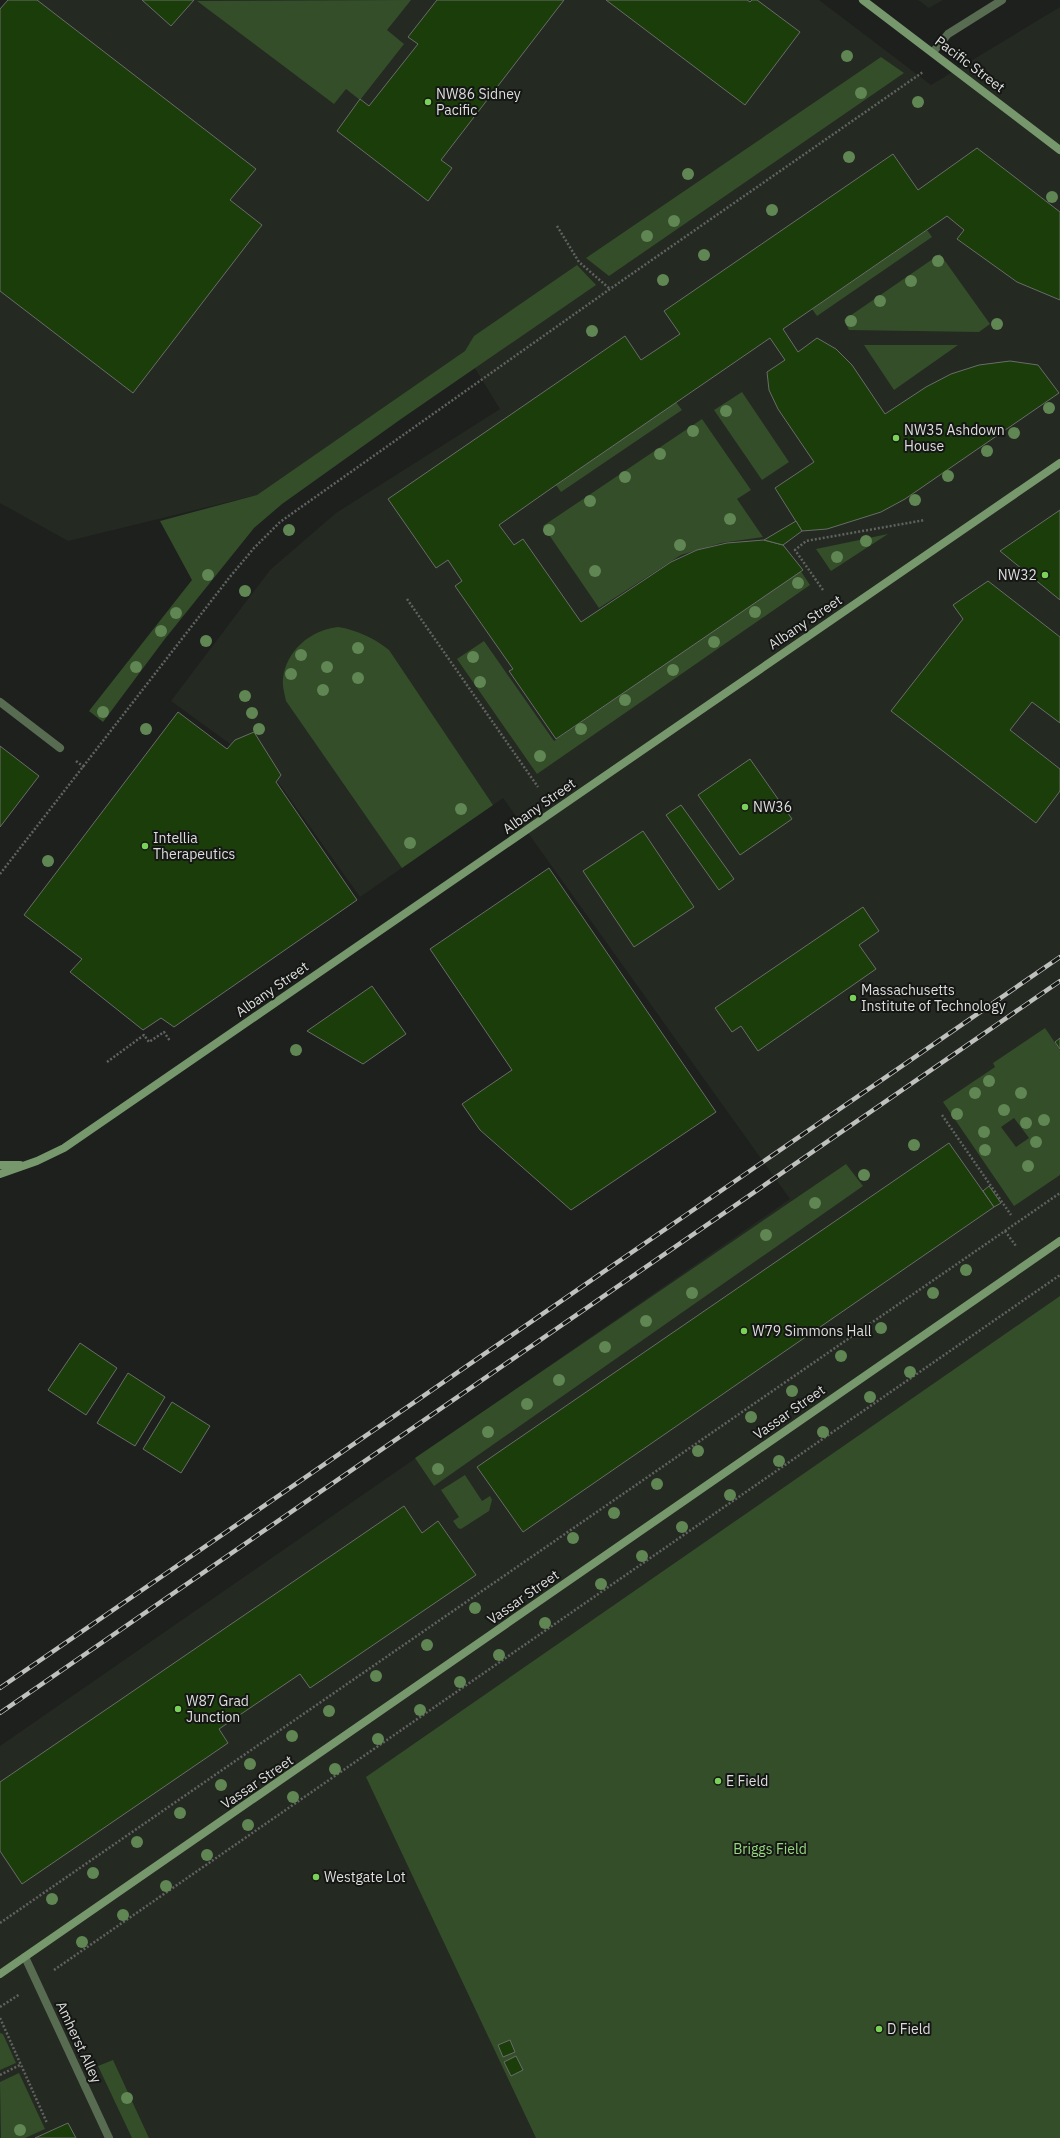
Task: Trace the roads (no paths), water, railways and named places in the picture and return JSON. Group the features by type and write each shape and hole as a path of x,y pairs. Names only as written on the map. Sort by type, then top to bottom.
{"main road":[{"name":"Pacific Street","path":"863,0 1060,150"},
{"name":"Albany Street","path":"0,1174 56,1153 1060,463"},
{"name":"Albany Street","path":"0,1164 28,1164"},
{"name":"Vassar Street","path":"0,1974 1060,1241"}],"street":[{"path":"933,52 948,34 1002,0"},
{"path":"0,702 60,748"},
{"name":"Amherst Alley","path":"25,1957 109,2138"}],"railway":[{"path":"0,1688 1060,957"},
{"path":"0,1713 1060,981"}],"place":[{"name":"NW86 Sidney Pacific","path":"428,102"},
{"name":"NW35 Ashdown House","path":"896,438"},
{"name":"NW32","path":"1045,575"},
{"name":"NW36","path":"745,807"},
{"name":"Intellia Therapeutics","path":"145,846"},
{"name":"Massachusetts Institute of Technology","path":"853,998"},
{"name":"W79 Simmons Hall","path":"744,1331"},
{"name":"W87 Grad Junction","path":"178,1709"},
{"name":"E Field","path":"718,1781"},
{"name":"Westgate Lot","path":"316,1877"},
{"name":"D Field","path":"879,2029"}],"park label":[{"name":"Briggs Field","path":"770,1849"}]}
